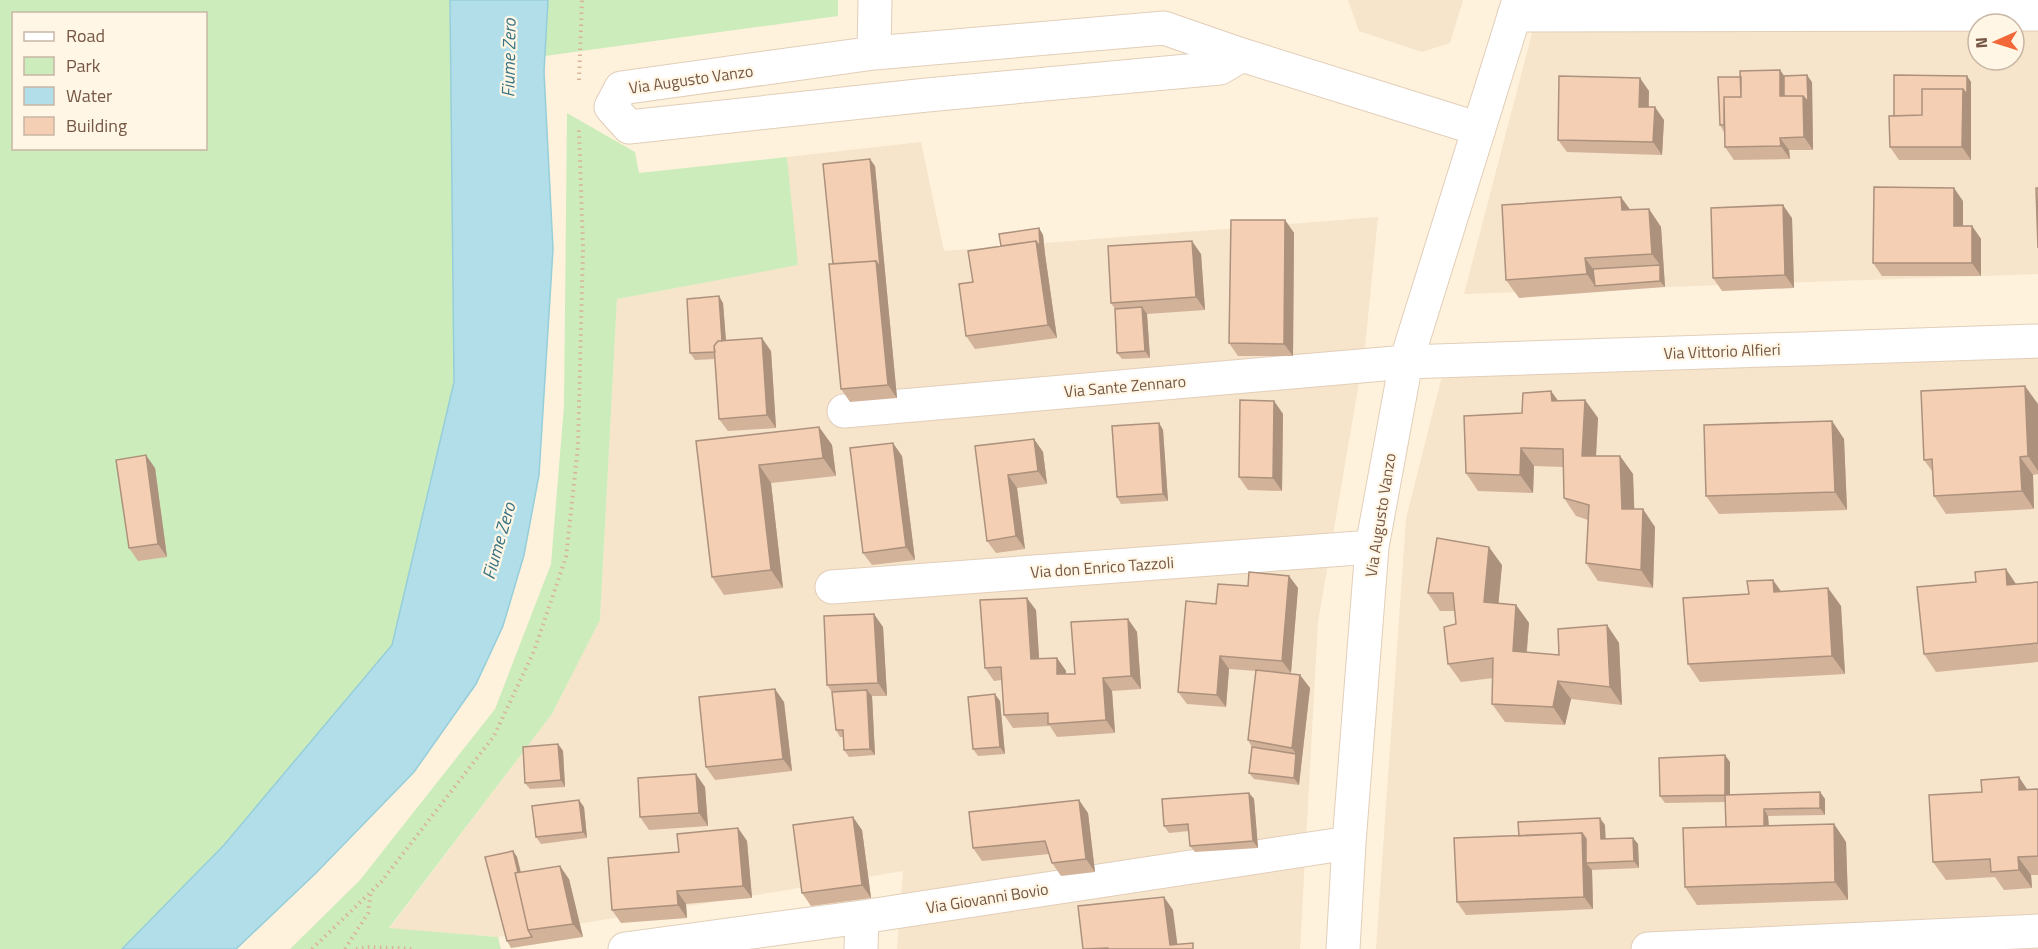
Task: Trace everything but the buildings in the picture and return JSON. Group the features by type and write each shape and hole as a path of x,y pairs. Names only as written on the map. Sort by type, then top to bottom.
{"street":[{"path":"874,53 875,0"},
{"path":"1517,7 2038,14"},
{"name":"Via Augusto Vanzo","path":"1343,949 1372,547 1406,362 1517,7"},
{"name":"Via Augusto Vanzo","path":"1242,55 1220,68 927,95 629,127 611,107 621,88 874,53 1164,28 1242,55 1479,129"},
{"name":"Via Vittorio Alfieri","path":"1406,362 2038,341"},
{"name":"Via Sante Zennaro","path":"844,411 1406,362"},
{"name":"Via don Enrico Tazzoli","path":"832,588 1372,547"},
{"name":"Via Giovanni Bovio","path":"625,949 862,917 1349,843"},
{"path":"861,949 862,917"},
{"path":"1648,949 2038,931"}],"path":[{"path":"579,86 582,0"},
{"path":"312,949 381,882 494,736 534,651 566,556 578,446 583,248 579,130"},
{"path":"345,949 368,914 371,891"},
{"path":"356,949 369,946 414,949"}],"shaded area":[{"path":"1348,0 1463,0 1450,43 1422,52 1359,31"},
{"path":"1538,10 1966,18 1966,72 2026,72 2026,19 2038,19 2038,274 1464,294"},
{"path":"921,142 944,251 1378,217 1365,347 1318,622 1300,949 897,949 903,871 498,937 389,929 552,714 600,620 617,299 797,265 787,157"},
{"path":"2038,340 2038,949 1376,949 1406,519 1446,360"}],"green space":[{"path":"0,0 450,0 454,382 392,645 224,845 122,949 0,949"},
{"path":"548,0 838,0 838,16 545,56"},
{"path":"567,113 635,152 639,173 787,157 798,265 617,299 600,620 552,714 389,928 498,937 501,949 290,949 360,880 495,709 551,564 564,405"}],"water":[{"name":"Fiume Zero","path":"450,0 548,0 544,72 553,249 539,475 524,555 503,626 476,684 414,772 316,873 236,949 122,949 224,845 392,645 454,382"}]}
